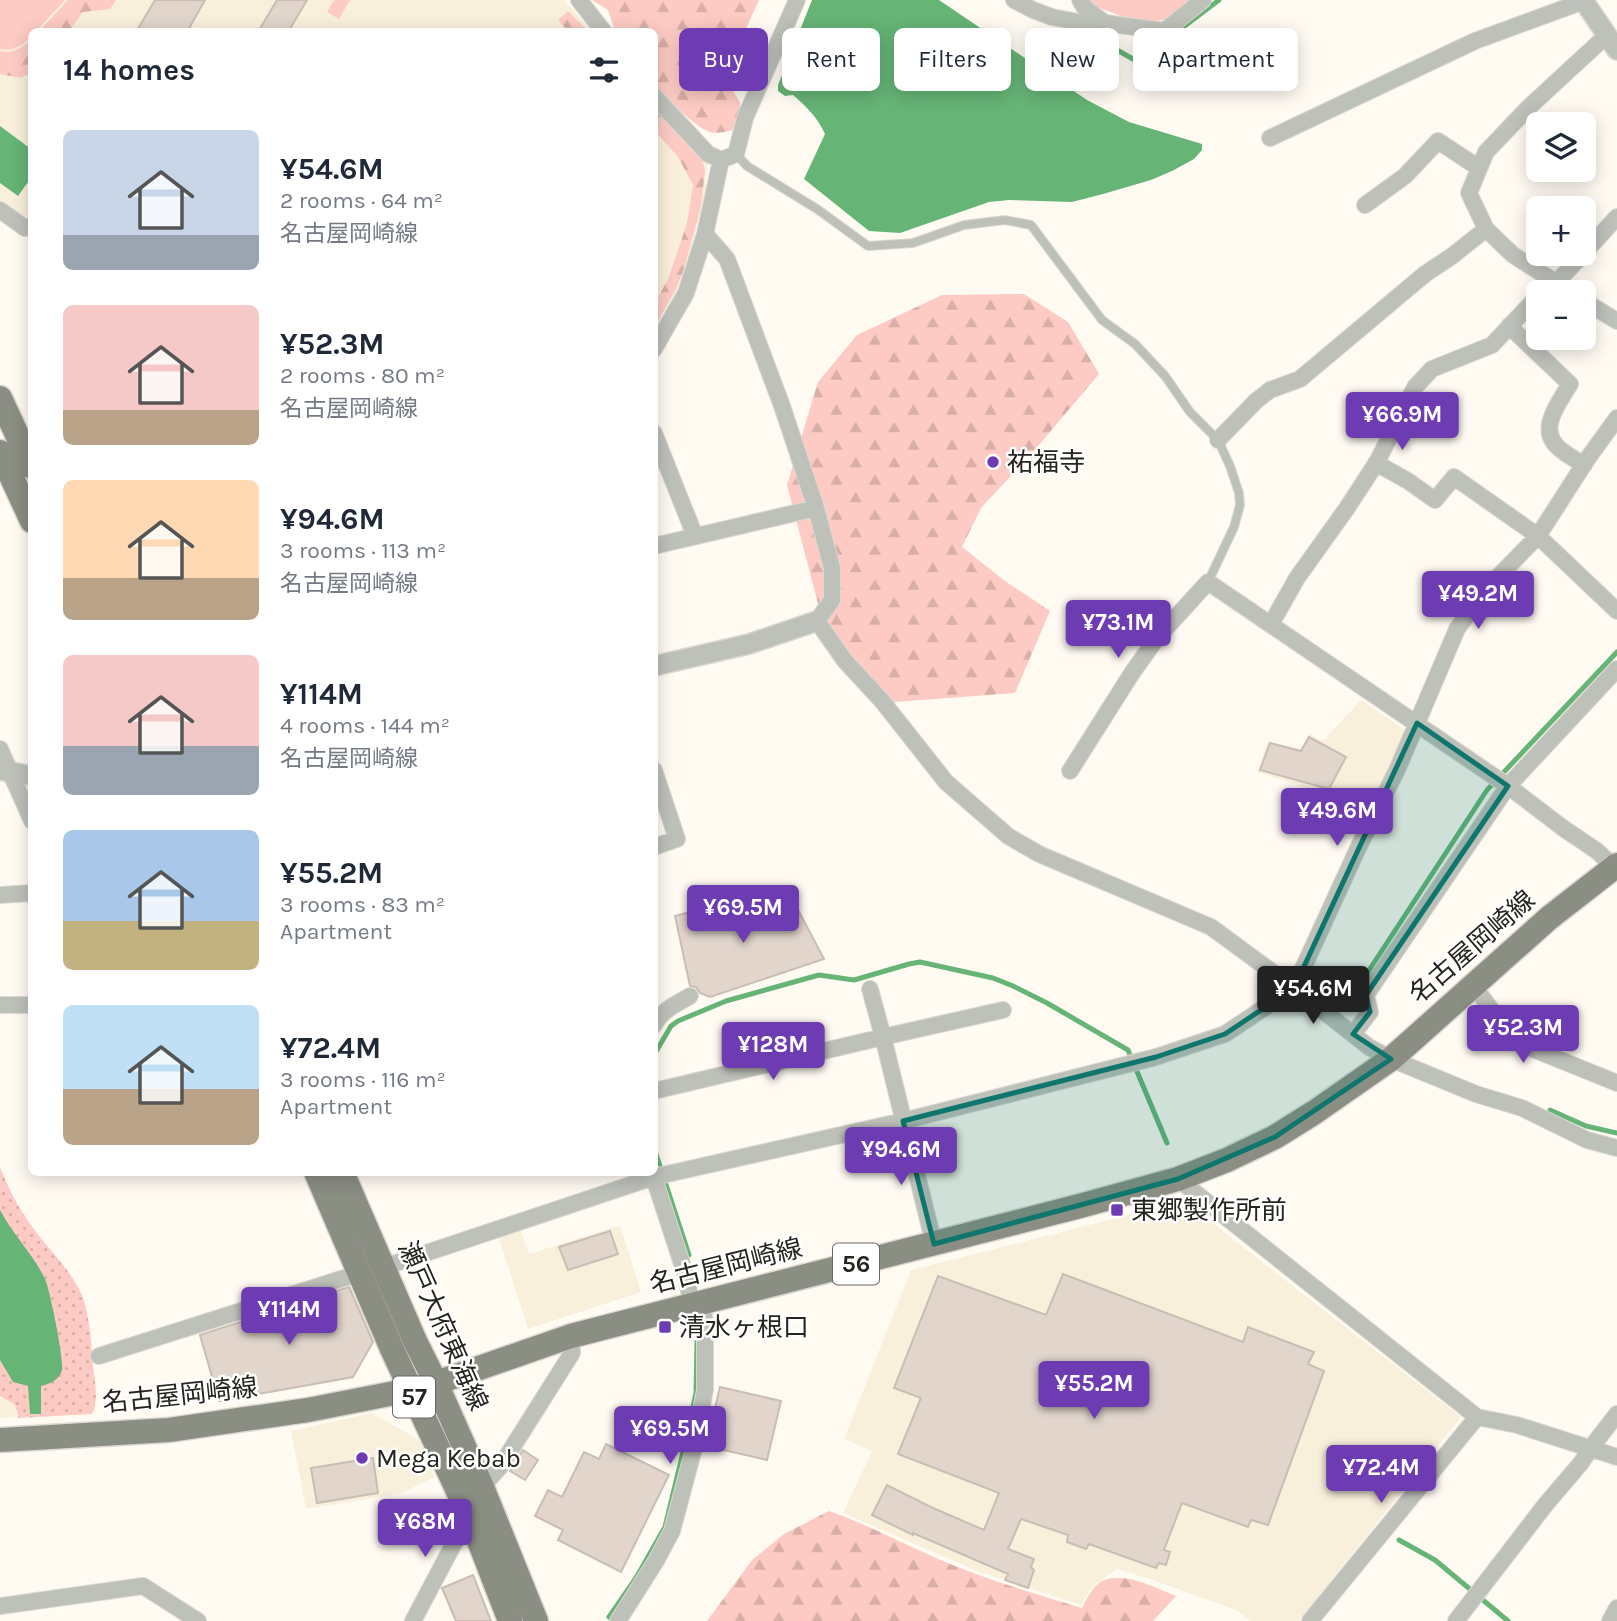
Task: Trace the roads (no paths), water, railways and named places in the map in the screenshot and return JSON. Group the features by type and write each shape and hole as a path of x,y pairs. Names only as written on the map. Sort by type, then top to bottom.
{"main road":[{"path":"0,398 28,503"},
{"path":"0,452 21,472"},
{"name":"名古屋岡崎線","path":"0,1440 169,1430 308,1410 410,1390 571,1336 1178,1179 1275,1138 1391,1059 1549,918 1616,866"},
{"name":"瀬戸大府東海線","path":"318,1176 410,1390 469,1515 510,1621"},
{"name":"瀬戸大府東海線","path":"344,1176 482,1487 536,1621"}],"street":[{"path":"579,0 601,28"},
{"path":"658,342 686,293 728,157 797,0"},
{"path":"1014,0 1052,17 1089,24 1105,23 1164,31 1203,0"},
{"path":"1270,138 1475,41 1583,1 1611,43 1528,108 1486,152 1469,192 1486,229 1513,255 1551,280"},
{"path":"1078,2 1105,23"},
{"path":"658,100 708,154 728,157"},
{"path":"1365,205 1405,176 1438,141 1479,168"},
{"path":"0,210 25,228 28,227"},
{"path":"1596,239 1617,217"},
{"path":"1218,440 1256,401 1270,390 1300,379 1425,274 1486,229"},
{"path":"658,665 749,644 817,621 832,600 832,568 816,508 782,406 727,259 705,233"},
{"path":"1559,280 1571,266"},
{"path":"1271,624 1297,578 1348,508 1376,463 1415,387 1432,369 1492,345 1526,308"},
{"path":"1596,308 1617,321"},
{"path":"1509,326 1570,384 1549,420 1549,429 1558,448 1584,464"},
{"path":"658,1174 903,1121 1156,1057 1225,1034 1294,988 1397,769 1457,629 1485,590 1538,536 1617,418"},
{"path":"658,443 695,536"},
{"path":"1376,463 1435,500 1454,477 1538,536 1617,611"},
{"path":"658,545 816,508"},
{"path":"1070,771 1157,638 1208,582 1508,786 1616,866"},
{"path":"817,621 845,661 882,701 946,782 1008,836 1040,854 1211,927 1369,1047 1391,1059 1476,1094 1522,1108 1587,1140 1617,1149"},
{"path":"1353,1034 1370,1012 1366,995 1508,786 1617,669"},
{"path":"0,749 5,771 28,814"},
{"path":"5,771 28,775"},
{"path":"658,782 677,839 658,846"},
{"path":"0,895 28,893"},
{"path":"1473,985 1505,1028 1528,1047 1617,1083"},
{"path":"870,989 934,1244"},
{"path":"658,1019 669,1008 691,996"},
{"path":"0,1005 28,1004"},
{"path":"658,1090 1003,1010"},
{"path":"384,1267 650,1176"},
{"path":"618,1621 673,1531 705,1390 705,1321 685,1273 653,1176"},
{"path":"1178,1179 1477,1417 1517,1425 1617,1457"},
{"path":"99,1356 360,1272"},
{"path":"482,1487 500,1467 572,1353 571,1336"},
{"path":"1456,1621 1617,1415"},
{"path":"1314,1619 1477,1417"},
{"path":"412,1621 469,1515"},
{"path":"0,1606 143,1586 198,1621"},
{"path":"1610,1621 1617,1608"}],"lane":[{"path":"728,157 817,209 868,246 913,243 964,225 1005,220 1031,225 1102,320 1135,344 1165,376 1190,412 1218,440 1230,466 1240,505 1234,527 1208,582"}],"waterway":[{"path":"1119,51 1140,63 1149,63 1182,28 1219,0"},
{"path":"1364,978 1487,790 1617,652"},
{"path":"658,1048 671,1026 678,1021 726,1001 819,975 854,980 920,962 993,978 1013,986 1128,1050 1167,1143"},
{"path":"1550,1110 1586,1126 1617,1133"},
{"path":"658,1160 689,1255"},
{"path":"609,1617 636,1578 665,1527 696,1393 697,1342"},
{"path":"1399,1540 1435,1560 1508,1621"}],"place":[{"name":"祐福寺","path":"993,462"},
{"name":"東郷製作所前","path":"1117,1210"},
{"name":"清水ヶ根口","path":"665,1327"},
{"name":"Mega Kebab","path":"362,1458"}]}
